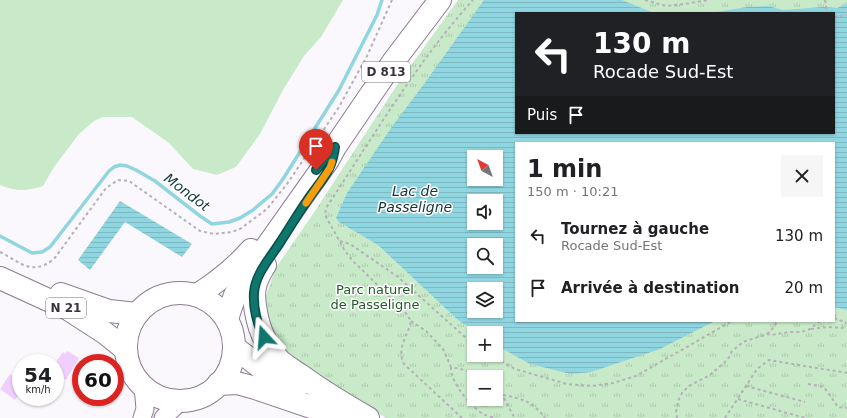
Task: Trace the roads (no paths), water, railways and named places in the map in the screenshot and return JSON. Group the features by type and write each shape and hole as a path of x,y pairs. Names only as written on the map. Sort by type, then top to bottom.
{"main road":[{"name":"D 813","path":"197,295 219,282 239,264 335,147 393,62 440,0"},
{"name":"D 813","path":"227,319 235,296 248,273 328,160 335,147"},
{"name":"D 813","path":"335,147 330,168 258,276 254,292 254,302 259,329 281,362 316,387 368,418"},
{"name":"N 21","path":"0,269 68,297 109,311 137,314"},
{"name":"N 21","path":"0,278 68,309 105,333 126,350"},
{"path":"181,292 197,295 214,304 227,319 232,333 234,347 232,361 227,374 207,393 195,398 181,400 167,399 154,394 143,386 134,376 128,363 126,337 130,325 137,314 149,302 164,295 181,292"},
{"path":"234,347 264,370 355,418"},
{"path":"218,384 237,383 255,388 317,409 335,418"}],"street":[{"path":"142,418 145,409 143,386"},
{"path":"163,418 181,400"}],"water":[{"name":"Lac de Passeligne","path":"484,0 622,0 652,12 515,12 515,134 835,134 835,12 717,12 747,7 768,6 783,10 823,7 837,8 847,4 847,310 835,307 835,142 515,142 515,322 713,322 660,349 591,372 571,374 530,364 503,349 503,326 467,326 458,320 378,245 339,222 336,218 347,193 391,128"},
{"path":"120,201 192,244 182,257 125,222 90,270 78,260"}],"waterway":[{"name":"Mondot","path":"0,236 32,253 42,252 50,247 109,171 120,165 136,170 155,181 212,224 229,222 240,218 253,210 272,194 283,179 339,90 377,15 382,0"}],"park label":[{"name":"Parc naturel de Passeligne","path":"375,296"}]}
